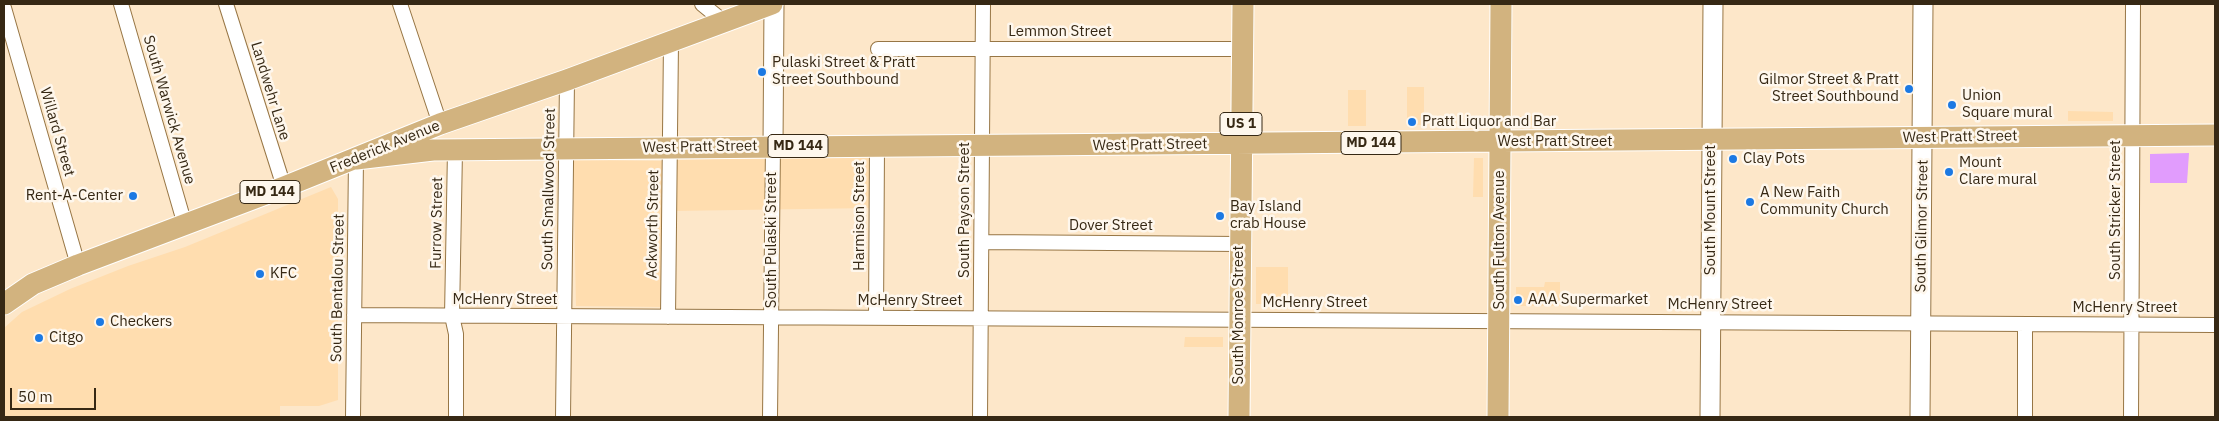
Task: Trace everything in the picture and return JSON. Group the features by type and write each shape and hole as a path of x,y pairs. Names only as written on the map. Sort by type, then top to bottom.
{"main road":[{"name":"Frederick Avenue","path":"4,304 33,284 78,265 356,159 440,124 773,4"},
{"name":"South Monroe Street","path":"1239,417 1243,4"},
{"name":"South Fulton Avenue","path":"1498,417 1501,4"},
{"name":"West Pratt Street","path":"356,159 413,151 670,147 2215,135"}],"street":[{"name":"South Warwick Avenue","path":"122,4 185,225"},
{"name":"Landwehr Lane","path":"226,4 284,187"},
{"path":"400,4 440,124"},
{"path":"702,4 724,22"},
{"name":"South Pulaski Street","path":"770,417 773,4"},
{"name":"South Payson Street","path":"980,417 983,4"},
{"name":"South Mount Street","path":"1710,417 1713,4"},
{"name":"South Gilmor Street","path":"1920,417 1923,4"},
{"name":"South Stricker Street","path":"2131,417 2133,4"},
{"name":"Willard Street","path":"4,8 78,265"},
{"name":"Ackworth Street","path":"668,316 670,42"},
{"name":"Lemmon Street","path":"878,49 1242,49"},
{"name":"South Smallwood Street","path":"563,417 566,80"},
{"name":"Harmison Street","path":"876,317 877,146"},
{"name":"Furrow Street","path":"455,150 452,316 456,334 456,417"},
{"name":"South Bentalou Street","path":"354,417 356,159"},
{"name":"Dover Street","path":"982,242 1240,244"},
{"name":"McHenry Street","path":"354,315 2215,325"},
{"path":"2025,324 2025,417"}],"shaded area":[{"path":"1407,87 1424,87 1424,125 1407,125"},
{"path":"1348,90 1366,90 1366,126 1348,126"},
{"path":"2068,111 2113,112 2113,121 2068,121"},
{"path":"1516,116 1544,116 1545,125 1516,125"},
{"path":"2189,153 2187,183 2150,183 2150,154"},
{"path":"873,155 872,208 672,211 672,160"},
{"path":"1474,158 1483,158 1483,197 1473,197"},
{"path":"573,160 666,161 664,307 576,306"},
{"path":"331,187 338,199 338,400 319,406 280,406 280,417 4,417 4,328 22,312 70,289 128,266 185,247"},
{"path":"1256,267 1288,267 1288,304 1256,304"},
{"path":"1545,282 1560,282 1560,306 1516,306 1516,287 1544,287"},
{"path":"1185,337 1223,337 1223,347 1184,347"}],"place":[{"name":"Pulaski Street & Pratt Street Southbound","path":"762,72"},
{"name":"Gilmor Street & Pratt Street Southbound","path":"1909,89"},
{"name":"Union Square mural","path":"1952,105"},
{"name":"Pratt Liquor and Bar","path":"1412,122"},
{"name":"Clay Pots","path":"1733,159"},
{"name":"Mount Clare mural","path":"1949,172"},
{"name":"Rent-A-Center","path":"133,196"},
{"name":"A New Faith Community Church","path":"1750,202"},
{"name":"Bay Island crab House","path":"1220,216"},
{"name":"KFC","path":"260,274"},
{"name":"AAA Supermarket","path":"1518,300"},
{"name":"Checkers","path":"100,322"},
{"name":"Citgo","path":"39,338"}]}
